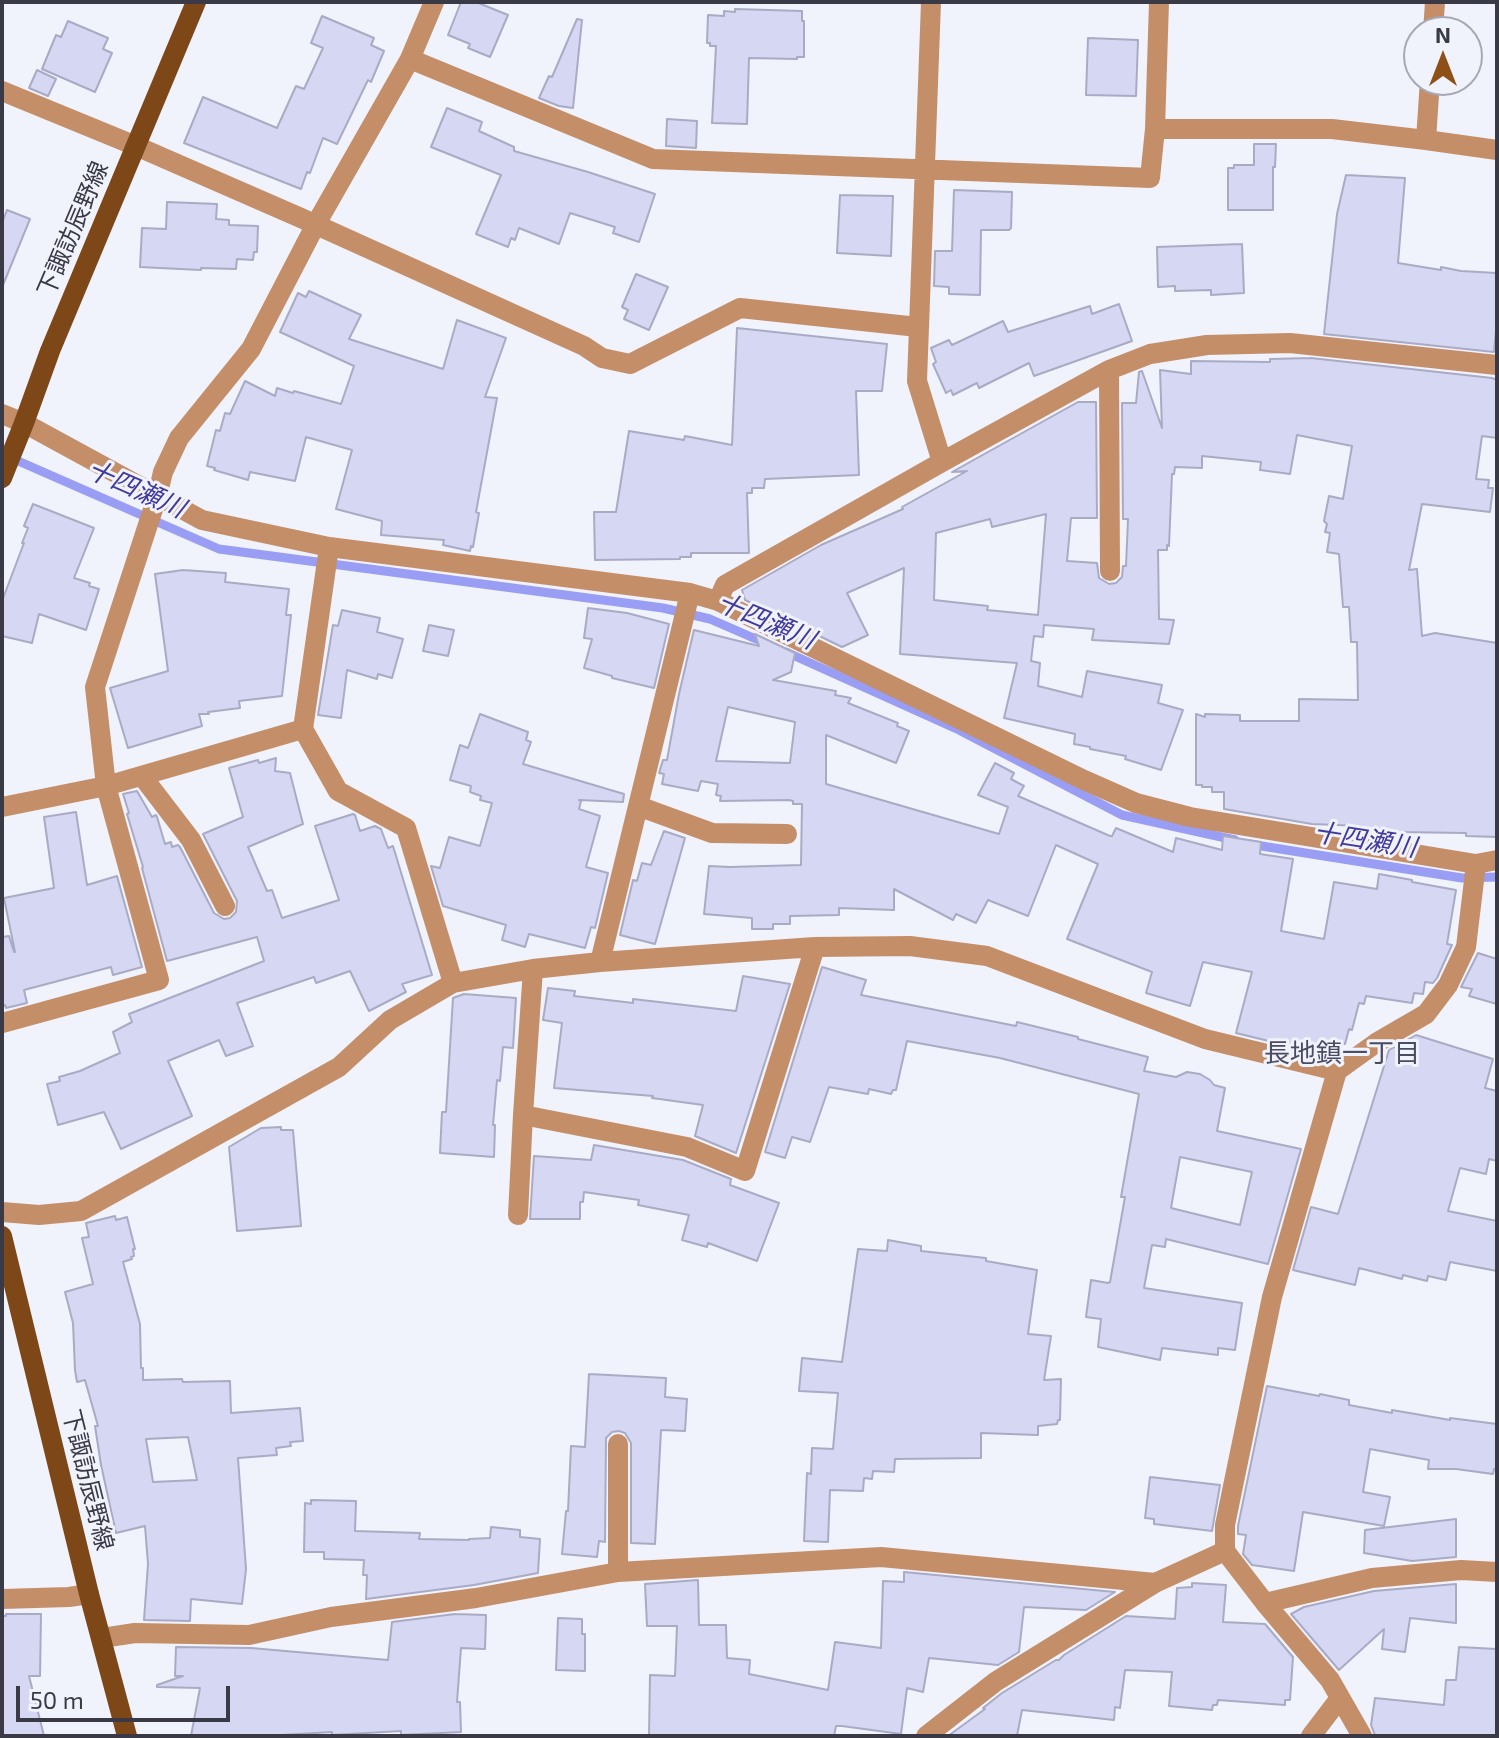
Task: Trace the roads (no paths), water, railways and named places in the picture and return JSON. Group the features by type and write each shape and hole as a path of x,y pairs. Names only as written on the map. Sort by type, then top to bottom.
{"main road":[{"name":"下諏訪辰野線","path":"2,478 50,351 196,2"},
{"name":"下諏訪辰野線","path":"2,1236 89,1594 127,1736"}],"street":[{"path":"2,1023 159,980 106,786 95,687 163,472 179,438 251,349 316,224 410,59 434,2"},
{"path":"931,2 917,381 942,462"},
{"path":"410,59 653,159 1150,178 1155,129 1159,2"},
{"path":"2,91 316,224 584,346 602,358 630,364 740,308 918,327"},
{"path":"1426,140 1429,96"},
{"path":"1155,129 1332,129 1497,150"},
{"path":"718,601 725,585 1109,370 1150,354 1207,345 1290,343 1497,365"},
{"path":"1109,370 1110,571"},
{"path":"2,414 202,520 329,547 690,593 718,601 1136,803 1190,817 1487,862 1466,947 1448,985 1426,1014 1376,1043 1337,1071 1272,1297 1225,1525 1225,1551 1330,1680 1362,1736"},
{"path":"329,547 303,729 338,791 406,828 453,983"},
{"path":"600,962 690,593"},
{"path":"2,807 106,786 303,729"},
{"path":"142,776 191,840 225,906"},
{"path":"638,806 712,833 787,834"},
{"path":"2,1212 39,1215 81,1211 339,1067 390,1020 453,983 533,969 815,947 910,946 987,956 1205,1039 1337,1071"},
{"path":"523,1115 687,1147 745,1171 815,947"},
{"path":"518,1215 533,969"},
{"path":"618,1444 618,1572"},
{"path":"926,1736 995,1682 1155,1583 1225,1551"},
{"path":"102,1638 135,1633 249,1635 331,1617 476,1598 618,1572 881,1557 1155,1583"},
{"path":"1265,1603 1372,1578 1461,1570 1497,1572"},
{"path":"2,1599 89,1594"},
{"path":"1311,1736 1340,1698"}],"waterway":[{"name":"十四瀬川","path":"9,457 219,549 663,608 710,619 765,643"},
{"name":"十四瀬川","path":"786,652 959,730 1122,815 1235,840"},
{"name":"十四瀬川","path":"1249,844 1462,878 1497,877"}],"district":[{"name":"長地鎮一丁目","path":"1342,1053"}]}
